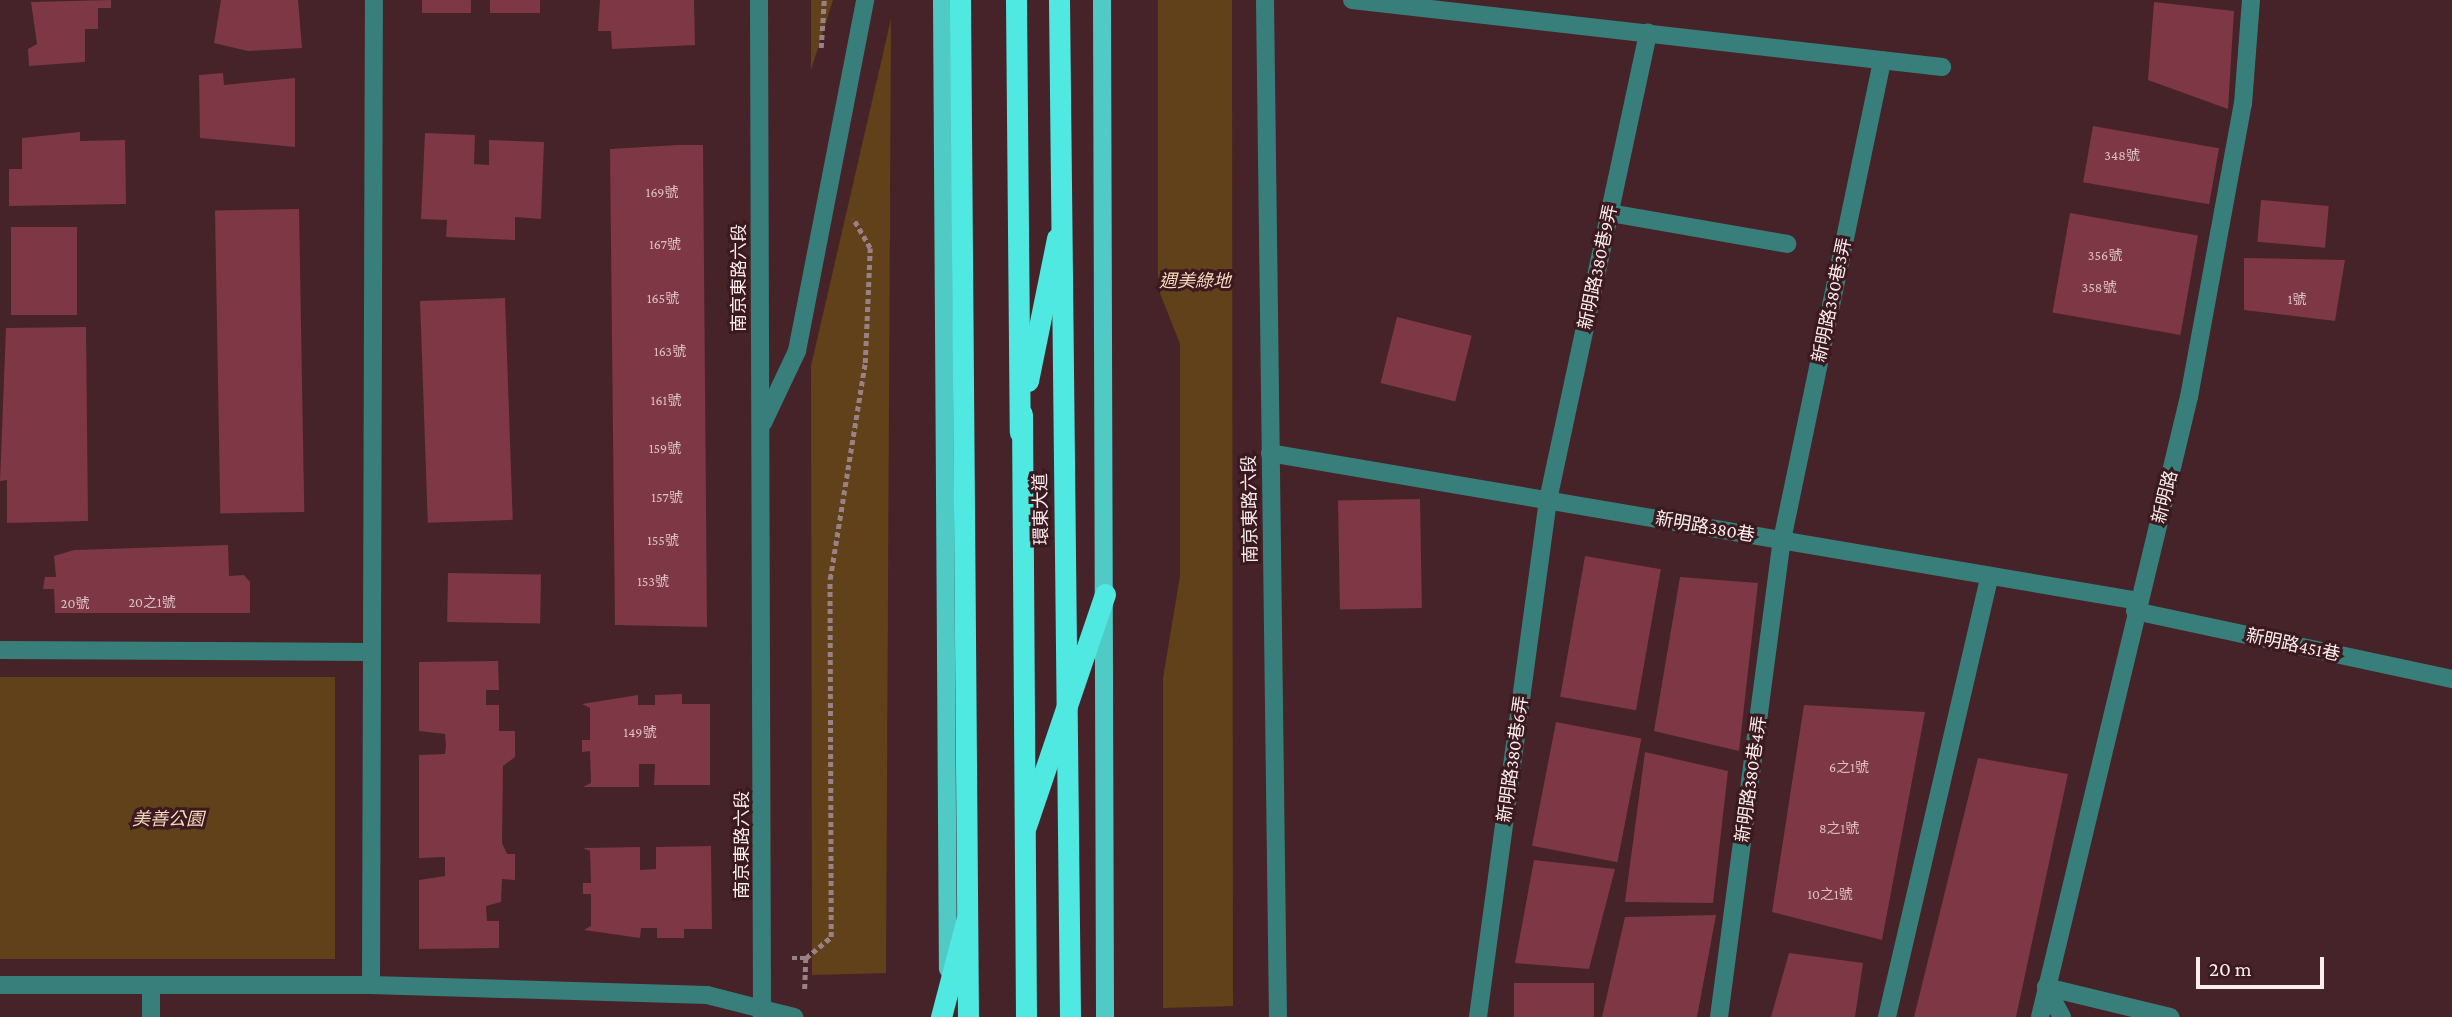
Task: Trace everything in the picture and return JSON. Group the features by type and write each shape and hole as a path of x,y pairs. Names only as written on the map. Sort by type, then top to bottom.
{"highway":[{"path":"960,0 968,1017"},
{"path":"1016,0 1025,1017"},
{"name":"環東大道","path":"1059,0 1070,1017"},
{"path":"1025,1017 1022,414 1061,218"},
{"path":"1023,834 1105,594"},
{"path":"941,1017 967,918"}],"main road":[{"path":"942,0 948,1017"},
{"path":"1102,0 1105,1017"}],"street":[{"path":"371,985 369,652 374,0"},
{"name":"南京東路六段","path":"759,0 762,1013"},
{"path":"761,428 797,351 865,0"},
{"name":"南京東路六段","path":"1265,0 1278,1017"},
{"path":"1352,0 1942,67"},
{"name":"新明路","path":"2040,1017 2189,397 2243,104 2251,0"},
{"name":"新明路380巷9弄","path":"1548,500 1648,33"},
{"name":"新明路380巷3弄","path":"1782,540 1882,60"},
{"path":"1610,213 1787,244"},
{"name":"新明路380巷","path":"1270,453 1990,576 2137,606"},
{"name":"新明路380巷6弄","path":"1478,1017 1548,500"},
{"name":"新明路380巷4弄","path":"1719,1017 1782,540"},
{"path":"1887,1017 1990,576"},
{"name":"新明路451巷","path":"2137,606 2452,679"},
{"path":"0,650 369,652"},
{"path":"0,985 371,985 707,995 762,1013 794,1017"},
{"path":"151,985 151,1017"},
{"path":"2046,987 2062,1017"},
{"path":"2046,987 2169,1017"}],"path":[{"path":"806,958 831,937 830,579 865,363 870,248 859,220"}],"green space":[{"path":"811,0 833,0 811,70"},
{"name":"週美綠地","path":"1158,0 1232,0 1233,1006 1163,1008 1163,678 1180,576 1180,344 1158,288"},
{"path":"891,19 886,973 812,975 811,366"},
{"name":"美善公園","path":"0,677 335,677 335,959 0,959"}],"building":[{"path":"111,0 111,8 98,8 98,29 85,29 85,62 29,66 28,49 37,44 31,2"},
{"path":"221,0 298,0 302,48 248,51 214,43"},
{"path":"422,0 471,0 471,13 422,13"},
{"path":"490,0 540,0 540,13 490,13"},
{"path":"600,0 694,0 695,45 612,49 611,31 598,31"},
{"path":"2154,2 2234,11 2228,109 2148,80"},
{"path":"223,73 224,85 295,78 295,147 200,138 199,75"},
{"path":"2093,126 2219,148 2209,204 2083,182"},
{"path":"80,132 80,141 125,140 126,204 9,206 9,169 22,169 22,138"},
{"path":"425,133 475,135 474,164 489,165 489,140 544,142 541,219 515,217 515,240 446,237 447,220 421,219"},
{"path":"703,145 707,627 615,625 610,149"},
{"path":"2261,200 2329,206 2325,248 2257,242"},
{"path":"299,209 304,512 220,513 215,210"},
{"path":"2070,213 2198,236 2180,335 2052,312"},
{"path":"11,227 77,227 77,315 11,315"},
{"path":"2244,258 2345,260 2335,321 2244,310"},
{"path":"505,298 513,520 428,523 420,301"},
{"path":"1397,317 1472,336 1455,402 1381,383"},
{"path":"86,327 88,521 7,523 7,480 0,481 6,328"},
{"path":"1420,499 1422,608 1340,609 1338,500"},
{"path":"228,545 229,576 244,575 250,582 250,613 55,613 54,589 43,589 45,577 56,577 54,556 74,550"},
{"path":"1585,556 1661,569 1636,710 1560,697"},
{"path":"448,573 541,575 540,624 447,622"},
{"path":"1680,577 1758,583 1739,751 1654,731"},
{"path":"498,661 499,690 486,690 486,705 499,705 499,731 515,731 515,757 503,766 502,843 507,854 515,854 515,880 502,879 501,902 486,906 487,921 499,921 499,948 419,949 419,880 445,876 445,857 419,858 419,755 445,754 446,746 445,734 419,731 419,662"},
{"path":"682,694 682,704 710,704 710,785 654,785 655,764 639,764 639,787 583,787 591,783 590,751 582,752 582,740 590,740 590,708 582,704 638,695 638,705 655,705 655,695"},
{"path":"1804,705 1925,712 1882,940 1772,912"},
{"path":"1556,722 1641,739 1617,862 1532,846"},
{"path":"1645,752 1728,771 1713,903 1625,902"},
{"path":"1978,758 2068,774 2016,1017 1914,1017"},
{"path":"711,846 712,929 684,929 684,938 657,938 657,928 641,928 640,938 584,930 591,926 591,894 583,894 583,883 591,883 590,851 583,848 640,847 640,870 656,869 656,847"},
{"path":"1534,860 1615,869 1589,969 1515,963"},
{"path":"1716,915 1697,1017 1602,1017 1625,917"},
{"path":"1789,953 1863,963 1855,1017 1771,1017"},
{"path":"1514,983 1594,983 1594,1017 1514,1017"}]}
